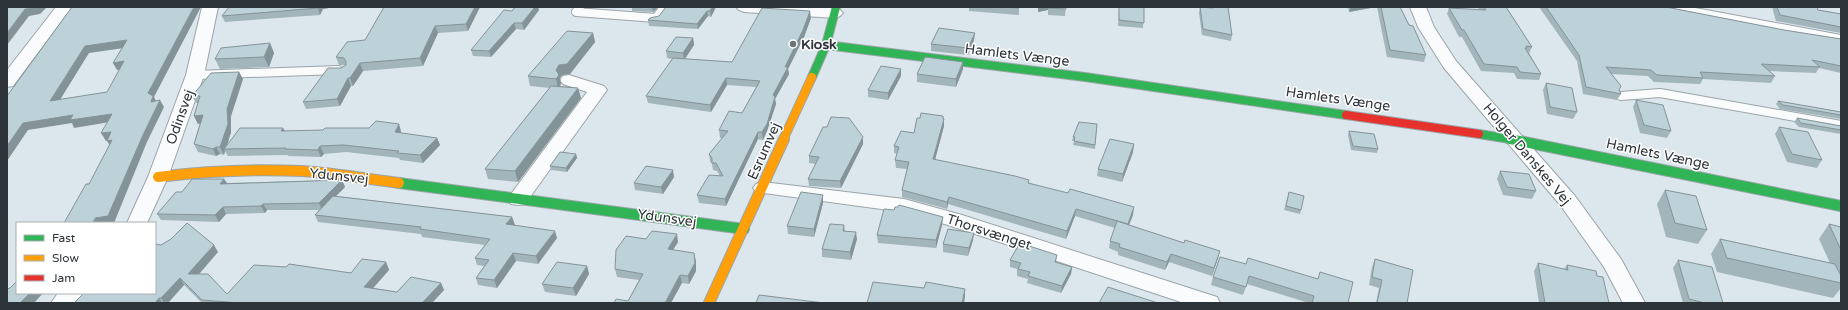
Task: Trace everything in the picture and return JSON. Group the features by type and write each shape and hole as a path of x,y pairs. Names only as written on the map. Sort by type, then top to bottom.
{"street":[{"path":"7,82 64,7"},
{"name":"Odinsvej","path":"138,222 158,177 195,75 210,7"},
{"path":"744,7 835,10"},
{"name":"Holger Danskes Vej","path":"1418,7 1426,27 1450,64 1513,139 1568,201 1612,264 1634,303"},
{"path":"1665,7 1725,13 1841,40"},
{"name":"Esrumvej","path":"709,303 744,229 826,45 835,10"},
{"name":"Hamlets Vænge","path":"826,45 1085,77 1513,139 1841,206"},
{"path":"518,199 598,90 569,80"},
{"name":"Ydunsvej","path":"158,177 184,173 283,171 322,173 744,229"},
{"name":"Thorsvænget","path":"762,188 904,206 955,220 1209,303"},
{"path":"62,303 71,294"}],"lane":[{"path":"580,7 576,12 656,18 664,7"},
{"path":"195,75 344,70"},
{"path":"1621,96 1660,93 1841,125"}],"building":[{"path":"7,7 37,7 25,9 7,33"},
{"path":"72,7 194,7 148,93 153,96 151,102 160,100 108,216 95,218 93,222 65,222 86,184 89,184 112,140 107,141 111,132 101,133 112,114 70,120 73,115 23,123 7,146 7,96","holes":["127,40 113,63 124,61 107,92 50,101 85,46"]},
{"path":"229,7 318,7 318,8 222,16"},
{"path":"384,7 475,7 466,24 435,26 420,58 360,63 350,78 348,78 337,99 303,102 328,68 341,68 346,65 344,58 336,57 347,42 365,40"},
{"path":"515,7 535,7 522,23 514,23 489,51 471,50 504,10 512,11"},
{"path":"666,7 712,7 697,24 648,20 659,16"},
{"path":"1066,7 1066,9 1048,8"},
{"path":"1119,7 1144,7 1144,23 1119,20"},
{"path":"1200,7 1228,7 1232,35 1203,29"},
{"path":"1381,7 1400,7 1409,25 1413,26 1426,55 1390,50"},
{"path":"1484,7 1506,7 1532,47 1526,46 1527,48 1525,48 1541,74 1520,72 1517,67 1484,64 1449,8 1486,10"},
{"path":"1546,7 1666,7 1784,30 1841,39 1841,66 1812,60 1820,67 1761,64 1775,76 1700,72 1703,78 1657,75 1651,70 1606,67 1621,86 1619,90 1621,94 1586,87 1579,55"},
{"path":"1777,7 1817,7 1818,10 1841,14 1841,27 1780,15"},
{"path":"762,8 810,11 803,30 785,67 788,67 773,95 775,97 767,124 762,132 758,132 725,199 697,195 709,175 723,176 716,163 712,163 712,158 709,154 728,131 719,130 729,111 742,113 760,81 726,78 710,105 646,96 673,58 732,62"},
{"path":"939,28 975,33 968,48 931,44"},
{"path":"567,31 593,33 567,64 559,65 556,70 559,75 556,79 528,76"},
{"path":"676,37 693,38 683,53 666,51"},
{"path":"270,43 264,57 215,59 221,48"},
{"path":"925,57 963,62 956,79 917,74"},
{"path":"881,66 901,69 888,93 868,90"},
{"path":"239,72 227,109 228,124 220,147 213,149 194,144 203,115 194,116 200,96 192,96 211,73"},
{"path":"1546,83 1572,88 1577,112 1550,107"},
{"path":"551,86 578,88 515,171 485,169"},
{"path":"1636,100 1663,105 1671,131 1644,125"},
{"path":"1778,101 1841,112 1841,115 1783,105"},
{"path":"921,113 943,116 944,119 933,159 1015,176 1029,180 1028,183 1068,193 1070,189 1134,207 1128,224 1076,209 1067,231 949,197 947,202 902,190 909,162 895,160 899,147 894,146 901,131 914,133 917,118 920,118"},
{"path":"831,117 849,118 863,137 840,181 808,179 819,157 809,156 823,127 827,127"},
{"path":"1797,118 1841,126 1841,130 1801,123"},
{"path":"376,121 399,124 395,132 437,138 420,155 397,153 399,151 343,145 320,146 318,150 285,149 286,148 224,149 240,128 283,128 281,131 323,130 325,128 369,128"},
{"path":"1079,122 1097,124 1095,145 1074,141 1075,137 1073,137"},
{"path":"1779,127 1808,132 1822,160 1792,154"},
{"path":"1349,131 1374,134 1378,149 1353,146"},
{"path":"1110,139 1134,144 1123,174 1098,169"},
{"path":"560,152 576,154 566,168 550,166"},
{"path":"646,166 673,170 661,187 634,183"},
{"path":"1500,171 1529,174 1536,191 1507,187"},
{"path":"192,179 224,179 220,184 342,180 319,203 263,204 261,206 223,207 215,215 157,214 176,192 182,192"},
{"path":"1665,190 1696,196 1707,230 1675,223"},
{"path":"801,192 823,195 814,229 787,226"},
{"path":"1289,192 1304,196 1301,210 1286,206"},
{"path":"333,196 512,217 506,224 555,231 536,256 513,253 494,280 476,278 489,260 475,258 490,239 420,229 421,227 315,215"},
{"path":"899,205 943,217 936,240 877,235 884,209 894,210 895,207 898,207"},
{"path":"1117,221 1184,243 1185,240 1220,251 1214,268 1171,254 1167,262 1119,247 1120,244 1110,241"},
{"path":"187,223 214,245 188,274 208,274 227,294 254,265 286,267 289,264 351,273 362,259 386,262 364,287 397,292 411,277 441,283 422,303 240,303 202,300 180,278 155,303 74,303 83,294 156,294 156,244 161,245 171,239"},
{"path":"830,224 844,225 843,231 856,232 850,252 822,249"},
{"path":"1829,224 1841,227 1841,250"},
{"path":"948,229 974,233 969,248 943,244"},
{"path":"652,231 677,234 668,249 694,253 695,263 688,276 680,275 665,303 614,303 616,299 628,301 643,274 615,269 616,250 626,236 646,239"},
{"path":"1720,239 1835,264 1841,276 1841,283 1727,258"},
{"path":"1020,243 1057,255 1055,262 1072,267 1062,286 1028,276 1030,272 1018,269 1021,263 1010,260"},
{"path":"1220,257 1246,264 1248,258 1318,279 1320,272 1353,282 1348,303 1312,303 1314,296 1249,276 1246,287 1213,277"},
{"path":"1375,259 1413,270 1407,303 1377,303 1382,280 1372,277"},
{"path":"1678,260 1712,267 1723,303 1705,303 1689,299"},
{"path":"557,262 587,266 573,288 542,284"},
{"path":"1538,263 1568,270 1567,265 1596,271 1597,276 1603,277 1609,303 1545,303"},
{"path":"16,282 16,294 29,294 20,303 7,303 7,289"},
{"path":"873,282 924,288 926,282 965,289 962,303 867,303"},
{"path":"1108,287 1158,303 1099,303"},
{"path":"759,295 824,303 756,303"}],"traffic: fast":[{"path":"812,77 826,45 836,7"},
{"path":"826,45 1085,77 1346,115"},
{"path":"1479,134 1513,139 1841,206"},
{"path":"399,183 744,229"}],"traffic: slow":[{"path":"709,303 812,77"},
{"path":"158,177 220,171 303,171 399,183"}],"traffic: jam":[{"path":"1346,115 1479,134"}],"place":[{"name":"Kiosk","path":"793,44"}]}
